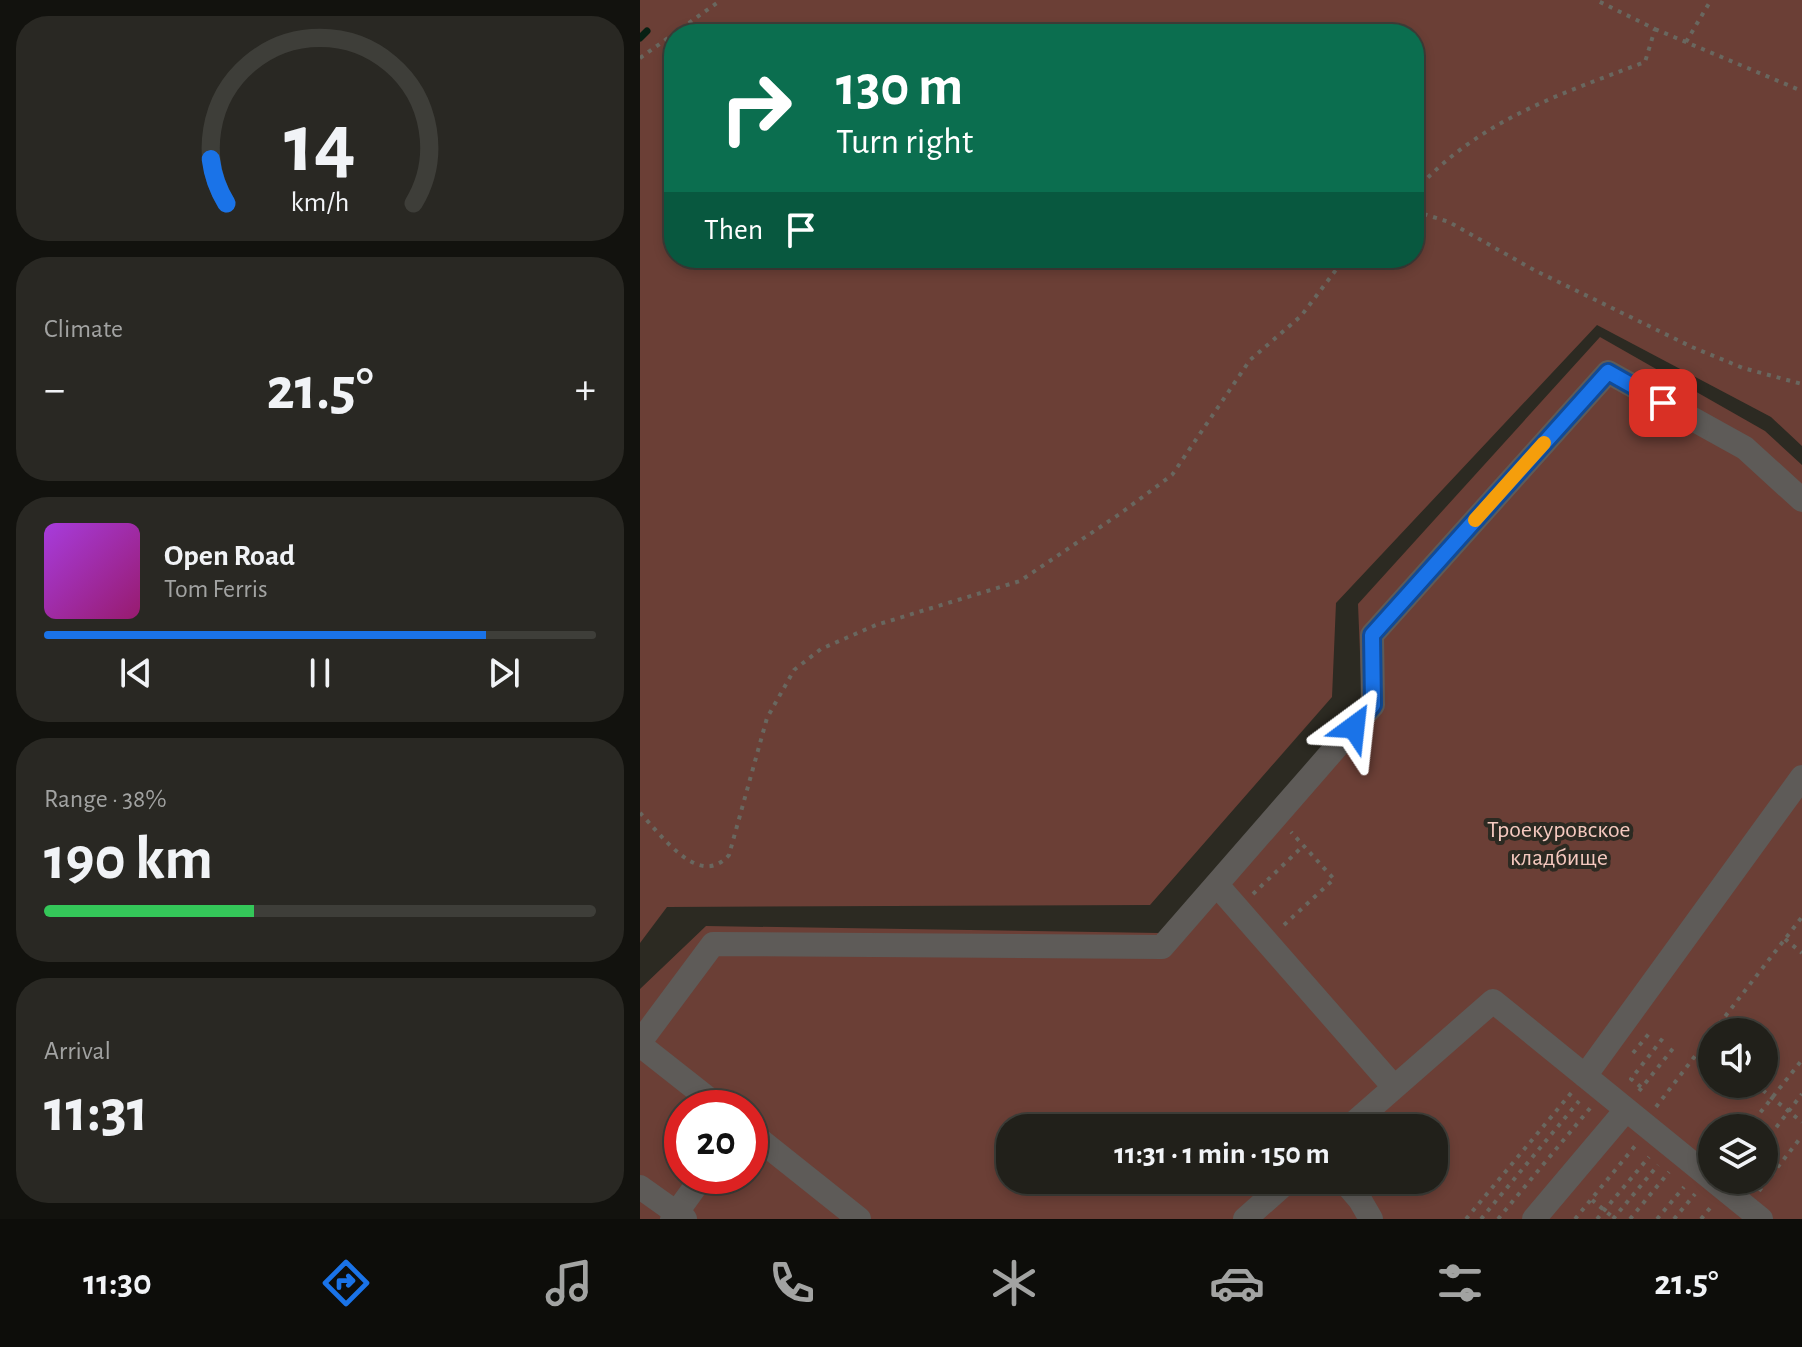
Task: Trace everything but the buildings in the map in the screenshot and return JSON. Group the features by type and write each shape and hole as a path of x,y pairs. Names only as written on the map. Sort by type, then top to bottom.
{"lane":[{"path":"698,1090 640,1044 713,944 1162,947 1373,705 1372,635 1608,372 1745,448 1802,500"},
{"path":"1594,1084 1800,784"},
{"path":"1217,885 1394,1087"},
{"path":"1364,1114 1493,1001 1753,1214"},
{"path":"1534,1219 1668,1144"},
{"path":"768,1146 859,1219"},
{"path":"640,1187 678,1217 692,1194"},
{"path":"1245,1219 1273,1194"},
{"path":"1355,1194 1371,1219"}],"path":[{"path":"687,24 721,0"},
{"path":"1596,0 1655,29 1802,91"},
{"path":"1686,42 1711,0"},
{"path":"1424,183 1481,133 1529,107 1645,62 1655,29"},
{"path":"640,58 664,41"},
{"path":"1424,214 1449,222 1534,270 1682,342 1743,368 1802,384"},
{"path":"640,813 692,864 708,868 721,865 729,855 767,718 794,670 821,649 876,625 1020,581 1172,475 1250,360 1301,316 1337,268"},
{"path":"1267,941 1334,879 1276,816"},
{"path":"1239,909 1303,846"},
{"path":"1724,1018 1802,917"},
{"path":"1785,939 1802,953"},
{"path":"1628,1060 1652,1030"},
{"path":"1631,1079 1663,1038"},
{"path":"1642,1088 1675,1046"},
{"path":"1778,1091 1802,1060"},
{"path":"1630,1219 1668,1144 1698,1062"},
{"path":"1620,1070 1642,1088 1668,1144 1674,1219"},
{"path":"1466,1219 1594,1084"},
{"path":"1481,1219 1594,1084"},
{"path":"1498,1219 1594,1084"},
{"path":"1778,1125 1802,1094"},
{"path":"1760,1114 1773,1098 1802,1122"},
{"path":"1753,1214 1802,1136"},
{"path":"1575,1219 1592,1199 1668,1144"},
{"path":"1597,1219 1668,1144"},
{"path":"1592,1199 1614,1219 1668,1144"},
{"path":"1657,1219 1668,1144"}],"green space":[{"path":"640,0 1802,0 1802,446 1771,417 1597,325 1336,603 1332,697 1150,905 667,907 640,943"},
{"name":"Троекуровское кладбище","path":"1600,337 1765,431 1802,465 1802,1219 640,1219 640,989 706,926 1159,933 1362,702 1358,604"}],"waterway":[{"path":"640,38 647,31"}],"slow traffic":[{"path":"1475,520 1544,443"}],"route":[{"path":"1354,727 1373,705 1372,635 1608,372 1663,403"}]}
